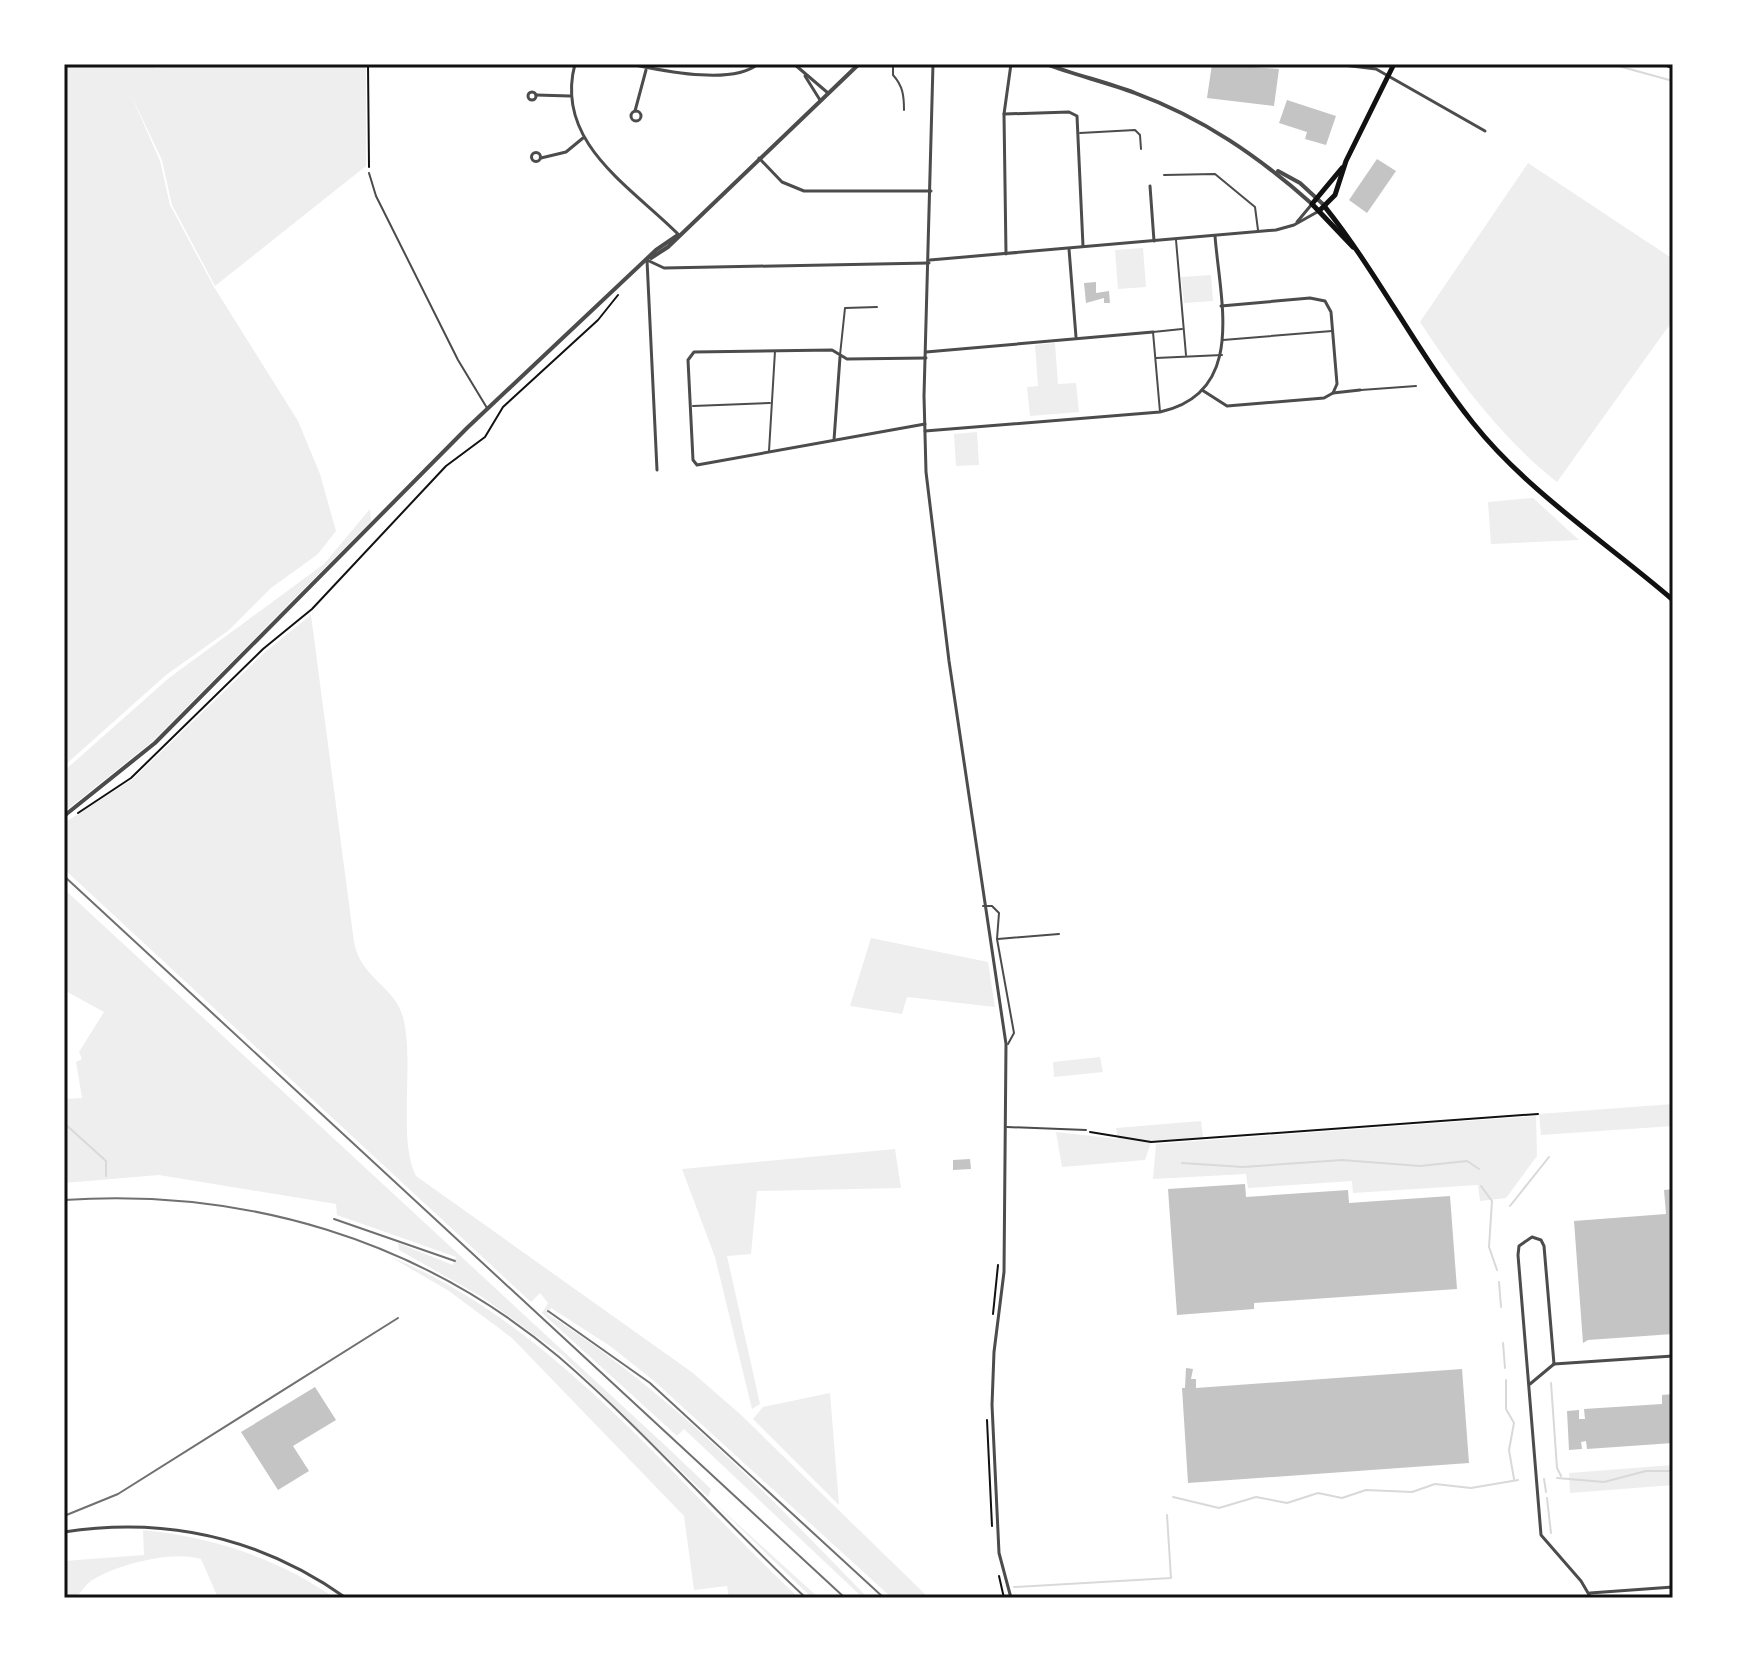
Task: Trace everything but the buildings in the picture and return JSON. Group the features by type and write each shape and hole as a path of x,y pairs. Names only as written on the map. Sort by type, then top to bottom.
{"main road":[{"path":"1322,209 1335,195 1345,164 1394,64"},
{"path":"1345,164 1312,204 1322,209 1361,256 1434,371 1472,422 1531,481 1673,600"}],"street":[{"path":"575,64 570,96 575,122 583,138 640,201 678,235"},
{"path":"630,64 646,70 735,74 758,64"},
{"path":"794,64 829,94"},
{"path":"64,816 155,743 487,409 859,64"},
{"path":"933,64 925,431 939,585 983,906 1006,1044 1004,1272 994,1352 993,1446 999,1553 1011,1598"},
{"path":"1006,254 1004,114 1011,64"},
{"path":"647,260 664,268 930,261 1258,232 1294,225 1322,209 1317,198 1195,119 1135,93 1046,64"},
{"path":"1335,64 1376,69 1388,74 1485,131"},
{"path":"635,111 646,70"},
{"path":"803,73 821,101"},
{"path":"536,95 570,96"},
{"path":"1004,114 1069,112 1079,120 1083,248"},
{"path":"541,158 566,152 583,138"},
{"path":"759,158 782,182 804,191 931,191"},
{"path":"1269,166 1312,204 1294,225"},
{"path":"1150,186 1154,241"},
{"path":"925,431 1160,412 1181,406 1202,390 1222,355 1215,236"},
{"path":"1069,249 1076,337"},
{"path":"647,260 657,470"},
{"path":"1220,306 1318,298 1329,306 1337,379 1333,393"},
{"path":"925,424 697,465 693,460 688,360 694,352 832,350 840,357 926,355 1076,337 1153,332"},
{"path":"834,440 840,357"},
{"path":"1202,390 1219,403 1237,406 1318,399 1333,393 1360,390"},
{"path":"1554,1364 1544,1246 1541,1240 1532,1237 1519,1246 1518,1255 1541,1535 1591,1595 1673,1587"},
{"path":"1528,1386 1554,1364 1673,1356"},
{"path":"64,1532 152,1526 207,1533 280,1558 346,1598"}],"lane":[{"path":"893,64 893,75 901,83 904,110"},
{"path":"1080,133 1135,130 1140,135 1141,149"},
{"path":"369,173 376,196 458,360 487,409"},
{"path":"1164,175 1215,174 1255,207 1258,232"},
{"path":"1176,239 1186,355"},
{"path":"840,357 845,308 877,307"},
{"path":"1160,412 1153,332 1183,329"},
{"path":"1223,340 1333,331"},
{"path":"768,452 775,351"},
{"path":"1156,358 1222,355"},
{"path":"1360,390 1416,386"},
{"path":"691,406 772,403"},
{"path":"983,906 998,910 997,939 1014,1033 1012,1042 1006,1044"},
{"path":"997,939 1059,934"},
{"path":"1006,1127 1086,1130"}],"path":[{"path":"368,64 369,173"},
{"path":"1660,64 1673,68"},
{"path":"75,815 124,784 263,649 312,609 446,466 485,437 495,416 598,320 620,291"},
{"path":"1086,1130 1151,1142 1538,1114"}],"shaded area":[{"path":"64,64 154,64 155,68 198,64 366,64 366,166 215,286 172,205 162,160 131,95 160,161 170,205 214,287 298,421 320,474 336,531 318,554 271,588 229,630 166,675 64,766"},
{"path":"1528,163 1673,259 1673,320 1557,482 1518,447 1482,408 1420,322"},
{"path":"1143,248 1146,287 1118,289 1115,250"},
{"path":"1211,275 1213,301 1184,303 1181,277"},
{"path":"1055,343 1058,384 1076,383 1079,412 1030,416 1027,387 1038,386 1035,345"},
{"path":"977,432 979,465 956,466 954,434"},
{"path":"1533,498 1579,540 1491,544 1488,502"},
{"path":"370,509 371,521 153,741 64,812 64,771 169,678 324,564"},
{"path":"311,615 354,942 363,965 393,997 403,1017 407,1056 408,1142 416,1176 693,1373 740,1414 929,1598 892,1598 653,1380 610,1346 551,1308 547,1314 635,1376 716,1446 868,1598 863,1598 684,1429 677,1436 542,1313 548,1303 540,1293 531,1302 64,869 64,823 133,779 265,652"},
{"path":"64,889 668,1448 711,1489 708,1497 561,1354 482,1297 399,1250 398,1243 453,1265 456,1257 337,1215 336,1204 159,1175 64,1183 64,1099 82,1098 76,1062 82,1059 79,1052 104,1012 64,990"},
{"path":"871,938 988,962 995,1007 907,997 902,1014 850,1006"},
{"path":"1100,1057 1103,1072 1054,1077 1053,1062"},
{"path":"1673,1104 1673,1126 1541,1135 1539,1114"},
{"path":"1536,1116 1537,1156 1506,1198 1480,1201 1478,1185 1353,1193 1352,1181 1248,1188 1246,1174 1153,1179 1156,1144"},
{"path":"1201,1121 1203,1138 1151,1142 1145,1160 1062,1167 1056,1132 1118,1139 1116,1128"},
{"path":"895,1149 901,1188 757,1191 751,1254 727,1256 760,1404 752,1409 715,1257 682,1169"},
{"path":"389,1256 449,1286 505,1322 558,1363 657,1455 799,1598 729,1598 727,1586 694,1590 684,1516 512,1338 449,1291"},
{"path":"830,1393 839,1505 753,1419 763,1407"},
{"path":"1673,1465 1673,1485 1570,1493 1569,1473"},
{"path":"710,1498 819,1598 812,1598"},
{"path":"143,1530 194,1538 244,1552 290,1571 335,1598 218,1598 201,1559 176,1556 117,1568 91,1580 76,1598 64,1598 64,1561 144,1555"}],"waterway":[{"path":"1611,64 1673,81"},
{"path":"64,1123 106,1161 106,1176"},
{"path":"1510,1206 1549,1157"},
{"path":"1182,1163 1243,1167 1342,1160 1420,1166 1467,1161 1479,1169"},
{"path":"1481,1186 1492,1201 1489,1247 1497,1270"},
{"path":"1499,1282 1501,1307"},
{"path":"1503,1343 1505,1368"},
{"path":"1506,1380 1506,1409 1514,1423 1509,1450 1514,1479"},
{"path":"1551,1383 1557,1468 1561,1476"},
{"path":"1557,1478 1604,1482 1646,1471 1673,1471"},
{"path":"1544,1479 1546,1492"},
{"path":"1173,1497 1219,1508 1256,1497 1287,1503 1318,1493 1342,1498 1366,1490 1412,1492 1435,1484 1471,1488 1518,1480"},
{"path":"1547,1498 1551,1533"},
{"path":"1014,1587 1171,1578 1167,1515"}],"railway":[{"path":"64,876 845,1598"},
{"path":"64,1200 131,1198 198,1203 263,1213 327,1230 389,1252 448,1281 505,1316 559,1357 622,1415 806,1598"},
{"path":"334,1219 455,1261"},
{"path":"548,1311 650,1383 884,1598"},
{"path":"64,1516 118,1494 398,1318"}]}
